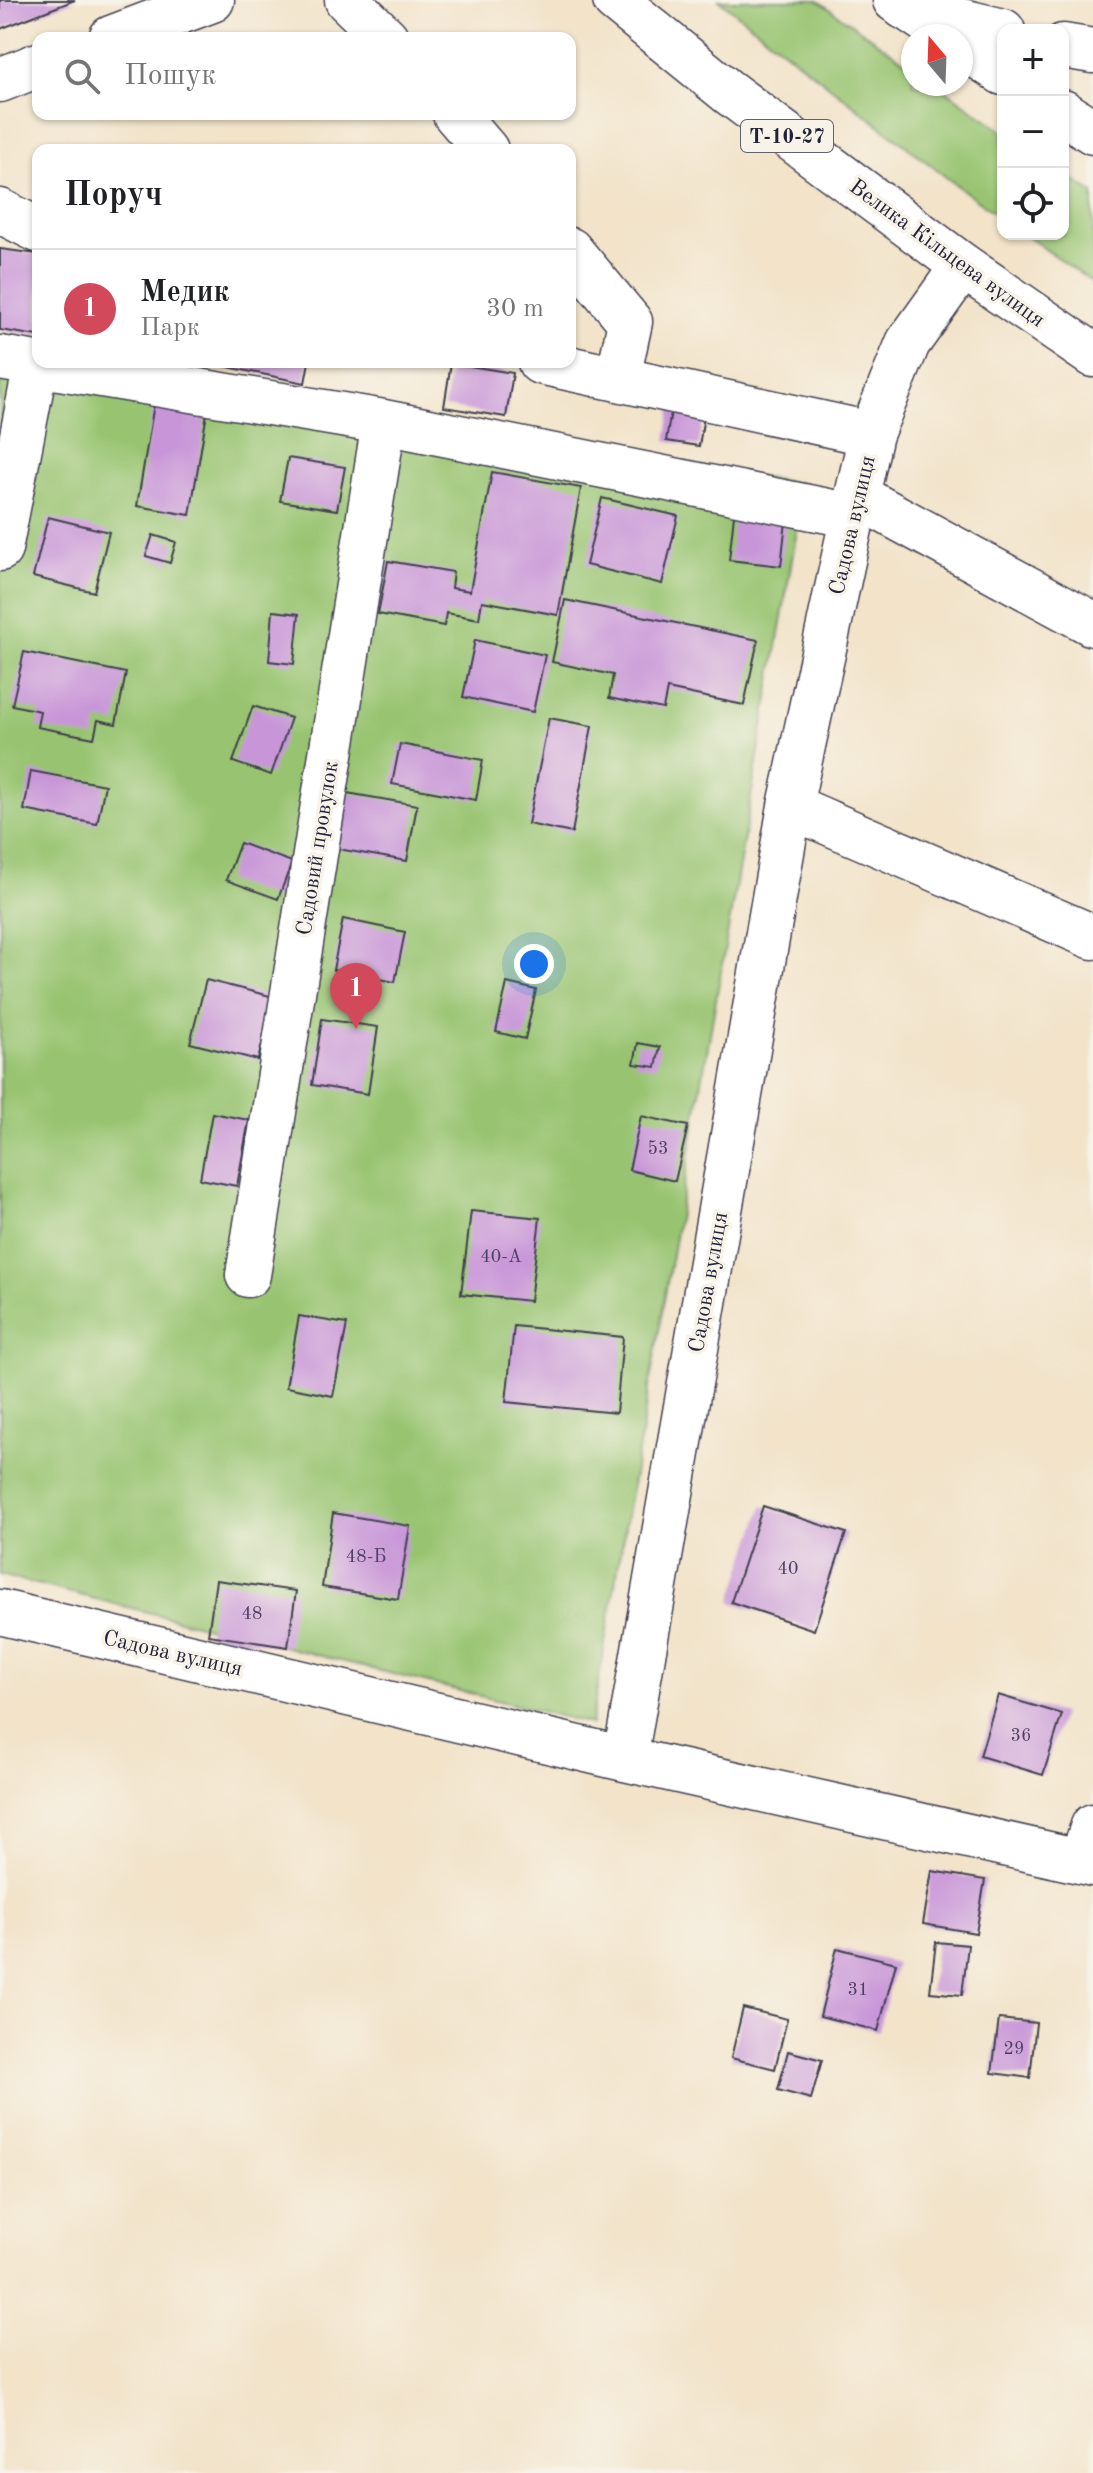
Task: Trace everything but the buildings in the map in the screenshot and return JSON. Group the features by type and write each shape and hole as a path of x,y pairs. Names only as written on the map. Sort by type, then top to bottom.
{"main road":[{"path":"127,32 212,0"},
{"path":"347,0 380,32"},
{"name":"Велика Кільцева вулиця","path":"615,0 727,91 963,266 1093,355"},
{"path":"899,3 997,29"},
{"path":"899,3 930,24"},
{"path":"1069,47 1093,51"},
{"path":"973,53 997,69"},
{"path":"0,80 32,67"},
{"path":"1069,116 1093,132"},
{"path":"460,120 481,144"},
{"path":"0,211 32,227"},
{"path":"576,257 630,322 618,378"},
{"name":"Садова вулиця","path":"625,1759 790,806 871,434 908,343 963,266"},
{"path":"0,549 18,361"},
{"path":"60,368 855,506 1093,624"},
{"path":"569,368 871,434"},
{"name":"Садовий провулок","path":"248,1275 384,422"},
{"path":"790,806 1093,937"},
{"name":"Садова вулиця","path":"0,1612 625,1759 1089,1850"}],"green space":[{"path":"719,0 817,0 901,59 901,96 954,96 997,127 997,215"},
{"path":"1069,177 1093,193 1093,283 1032,240 1069,240"},
{"path":"0,350 32,355 32,368 108,368 805,484 591,1724 0,1575"}],"place":[{"name":"Медик","path":"356,1029"}]}
